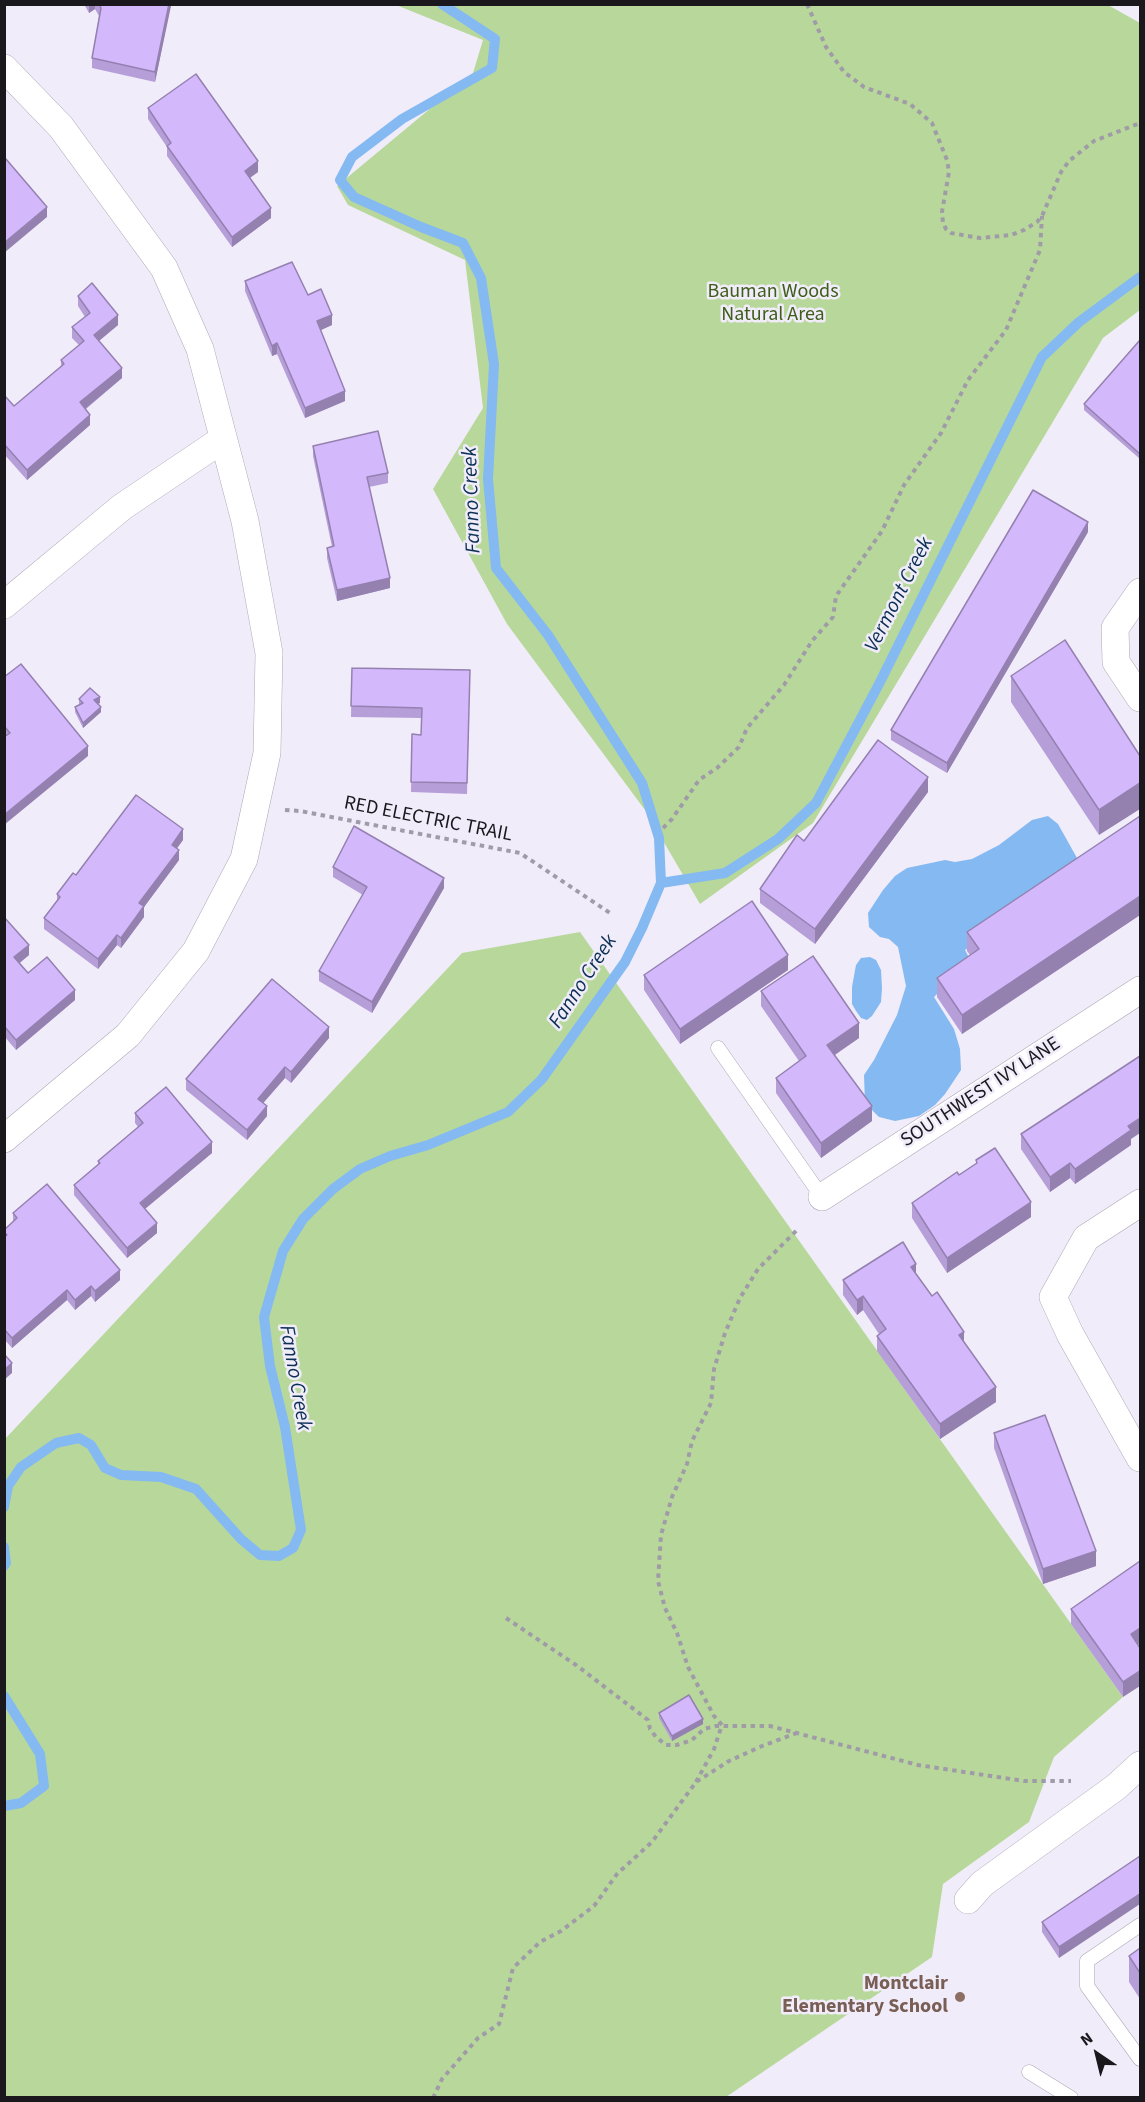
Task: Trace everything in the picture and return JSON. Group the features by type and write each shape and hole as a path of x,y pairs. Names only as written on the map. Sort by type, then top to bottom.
{"street":[{"path":"4,68 61,126 164,268 200,349 245,521 269,653 267,753 244,860 196,951 128,1035 4,1139"},
{"path":"4,605 122,507 223,439"},
{"path":"1140,592 1115,628 1116,662 1140,698"},
{"name":"SOUTHWEST IVY LANE","path":"822,1197 1140,990"},
{"path":"1140,1203 1086,1238 1053,1297 1070,1334 1140,1458"},
{"path":"968,1900 982,1884 1116,1787 1140,1765"}],"lane":[{"path":"718,1048 822,1197"},
{"path":"1140,1925 1087,1961 1087,1986 1140,2059"},
{"path":"1029,2072 1071,2097"}],"path":[{"path":"807,4 826,47 844,72 864,87 910,104 932,123 947,160 949,172 942,212 946,229 951,233 980,238 1011,235 1037,222 1042,216 1061,172 1074,156 1094,141 1140,123"},
{"path":"663,828 699,780 717,768 739,747 747,728 784,685 812,641 833,617 836,596 882,531 904,485 941,433 968,380 1006,330 1040,250 1042,216"},
{"name":"RED ELECTRIC TRAIL","path":"255,807 300,811 520,853 612,915"},
{"path":"722,1725 710,1709 688,1667 677,1634 664,1608 658,1581 661,1535 672,1497 687,1464 692,1440 711,1403 714,1369 725,1333 740,1298 758,1269 797,1230"},
{"path":"506,1618 576,1665 648,1720 650,1729 666,1745 677,1745 692,1740 704,1729 722,1725 770,1726 918,1765 1024,1781 1078,1781 1116,1787"},
{"path":"433,2097 442,2079 478,2038 499,2024 513,1968 540,1942 561,1931 594,1906 617,1874 652,1842 696,1782 714,1749 722,1725"},
{"path":"696,1782 729,1761 798,1733"}],"green space":[{"name":"Bauman Woods Natural Area","path":"396,5 1108,5 1140,23 1140,310 1103,338 813,823 700,904 645,810 507,624 433,489 483,408 465,260 348,205 337,186 473,73 483,40"},
{"path":"580,932 1123,1697 1054,1757 1029,1822 943,1884 932,1957 726,2097 5,2097 4,1440 462,953"}],"water":[{"path":"1048,816 1058,824 1077,858 1081,873 965,950 974,967 944,987 934,997 954,1029 960,1049 961,1070 935,1105 919,1116 895,1121 879,1117 865,1103 864,1075 897,1015 906,986 898,947 889,939 880,937 869,927 868,913 895,876 907,868 945,860 955,862 972,859 999,845 1032,820"},
{"path":"870,957 876,960 881,970 882,988 881,1002 867,1020 861,1018 852,1004 852,987 856,965 861,958"}],"building":[{"path":"99,4 169,4 155,72 92,58 101,8"},
{"path":"196,74 258,161 245,171 271,208 232,237 167,146 171,143 148,108"},
{"path":"6,159 47,207 4,243 4,160"},
{"path":"292,262 308,295 321,289 332,315 317,321 345,391 305,408 277,343 272,346 245,281"},
{"path":"92,283 118,315 94,335 122,368 80,402 90,415 27,470 4,444 4,395 14,406 64,364 61,360 84,341 72,327 90,313 78,296"},
{"path":"1140,340 1140,454 1084,404"},
{"path":"378,431 388,473 367,477 390,578 337,590 327,548 334,546 313,446"},
{"path":"1033,490 1088,522 947,763 891,730"},
{"path":"1065,640 1140,756 1140,783 1099,810 1011,676"},
{"path":"21,664 88,746 4,815 4,737 10,733 4,726 4,677"},
{"path":"352,668 470,670 467,783 411,782 412,734 421,735 422,708 351,706"},
{"path":"90,688 100,697 94,700 101,707 83,723 75,707 83,703 79,699"},
{"path":"878,740 928,777 815,929 760,889 797,835 804,841"},
{"path":"136,795 183,829 172,845 179,850 139,903 144,906 121,938 117,935 98,959 44,918 60,897 57,894 73,873 76,875"},
{"path":"1140,816 1140,896 962,1015 937,978 979,949 967,932"},
{"path":"354,826 444,878 372,1002 319,971 367,887 333,867"},
{"path":"752,901 788,955 680,1029 644,975"},
{"path":"4,917 29,945 14,957 28,973 47,957 75,990 16,1040 4,1026"},
{"path":"813,956 859,1023 827,1045 872,1106 821,1143 776,1078 806,1056 761,991"},
{"path":"272,979 329,1027 291,1072 285,1067 258,1099 267,1106 247,1130 186,1079"},
{"path":"1140,1056 1140,1118 1128,1126 1131,1130 1075,1169 1070,1163 1050,1177 1021,1134"},
{"path":"166,1087 212,1142 140,1203 157,1223 127,1248 74,1185 100,1163 98,1161 143,1123 135,1113"},
{"path":"995,1148 1031,1202 947,1258 912,1203 957,1172 959,1175 977,1163 976,1160"},
{"path":"47,1184 120,1270 95,1291 91,1286 75,1300 67,1290 12,1338 4,1329 4,1237 7,1235 4,1230 17,1218 13,1213"},
{"path":"903,1242 916,1264 911,1267 932,1296 937,1292 964,1332 959,1335 996,1387 940,1424 877,1336 886,1329 863,1296 857,1300 843,1280"},
{"path":"4,1354 12,1363 4,1370"},
{"path":"1045,1415 1096,1551 1043,1569 994,1433"},
{"path":"1140,1561 1140,1628 1131,1634 1140,1648 1140,1671 1123,1682 1071,1609"},
{"path":"689,1695 703,1719 672,1736 659,1713"},
{"path":"1140,1856 1140,1894 1059,1947 1042,1922"},
{"path":"1140,1948 1140,1973 1129,1956"}],"waterway":[{"name":"Fanno Creek","path":"4,1507 8,1486 21,1467 56,1443 79,1438 91,1445 105,1468 121,1475 161,1477 196,1489 241,1539 260,1555 279,1556 293,1548 301,1530 285,1427 270,1366 264,1317 283,1251 303,1219 333,1189 360,1169 390,1156 428,1145 508,1112 542,1079 625,962 661,883 659,838 642,783 548,635 496,568 488,479 494,364 481,278 463,243 354,197 340,180 352,157 402,119 492,68 495,39 442,4"},
{"name":"Vermont Creek","path":"661,883 725,873 778,839 816,803 879,684 1042,357 1079,322 1140,277"},
{"name":"Fanno Creek","path":"4,1547 6,1563 4,1566"},
{"name":"Fanno Creek","path":"4,1696 40,1754 44,1786 21,1803 4,1806"}],"place":[{"name":"Montclair Elementary School","path":"960,1997"}]}
